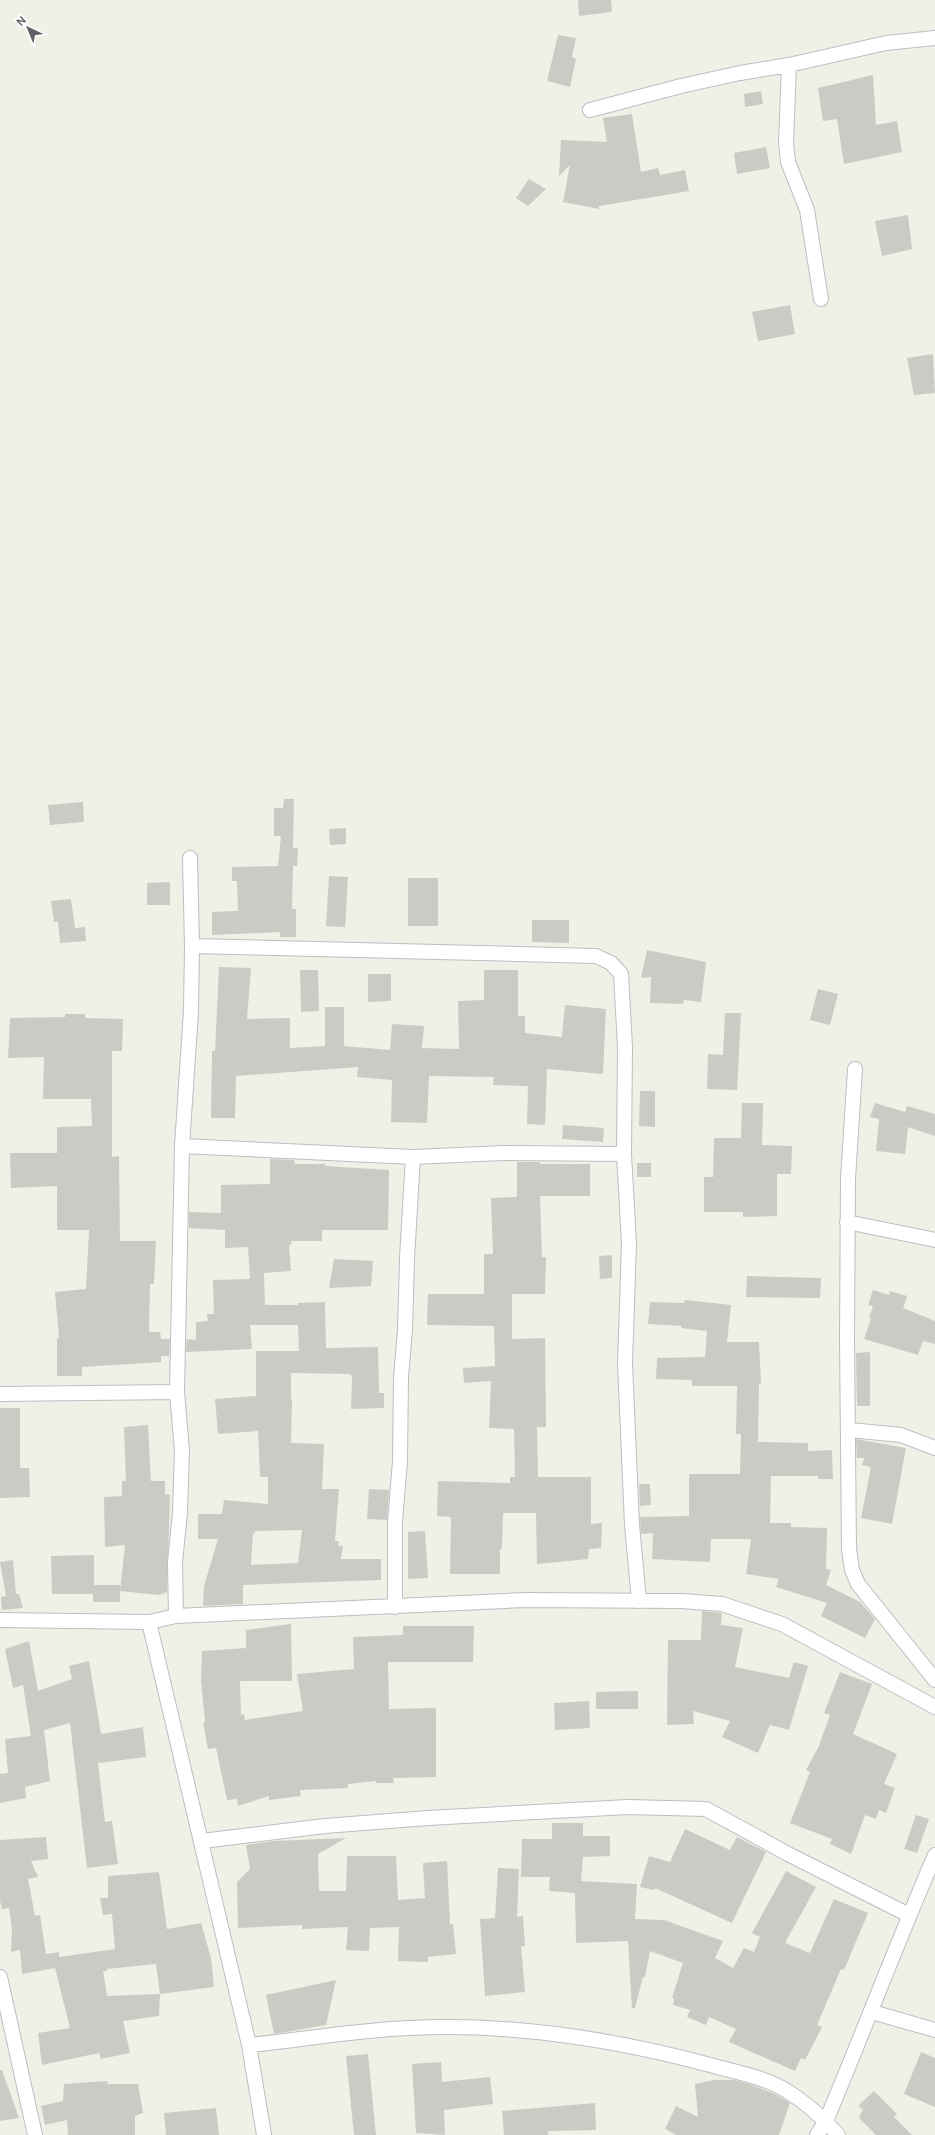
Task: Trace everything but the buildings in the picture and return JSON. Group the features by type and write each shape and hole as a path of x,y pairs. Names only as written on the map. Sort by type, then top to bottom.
{"street":[{"path":"590,110 740,73 789,65 886,42 935,38"},
{"path":"789,65 786,143 788,162 807,210 821,299"},
{"path":"176,1616 175,1563 180,1512 182,1451 177,1392 182,1146 192,1011 190,858"},
{"path":"192,946 596,956 611,963 621,974 625,1047 624,1154 629,1243 625,1364 632,1525 639,1601"},
{"path":"855,1069 848,1179 847,1222 850,1430 848,1501 852,1570 862,1589 935,1680"},
{"path":"182,1146 413,1157 503,1153 624,1154"},
{"path":"395,1606 395,1522 400,1461 401,1377 405,1330 406,1258 413,1157"},
{"path":"847,1222 935,1240"},
{"path":"0,1394 177,1392"},
{"path":"850,1430 901,1435 935,1448"},
{"path":"0,1620 149,1622 176,1616 525,1600 682,1601 722,1604 782,1624 935,1707"},
{"path":"149,1622 249,2045 264,2135"},
{"path":"202,1841 325,1826 428,1818 628,1807 706,1809 788,1854 909,1915"},
{"path":"817,2135 826,2121 872,2012 909,1915 935,1855"},
{"path":"0,1978 35,2135"},
{"path":"872,2012 935,2030"},
{"path":"249,2045 409,2028 493,2029 582,2037 685,2058 749,2076 786,2090 826,2121 838,2135"}]}
